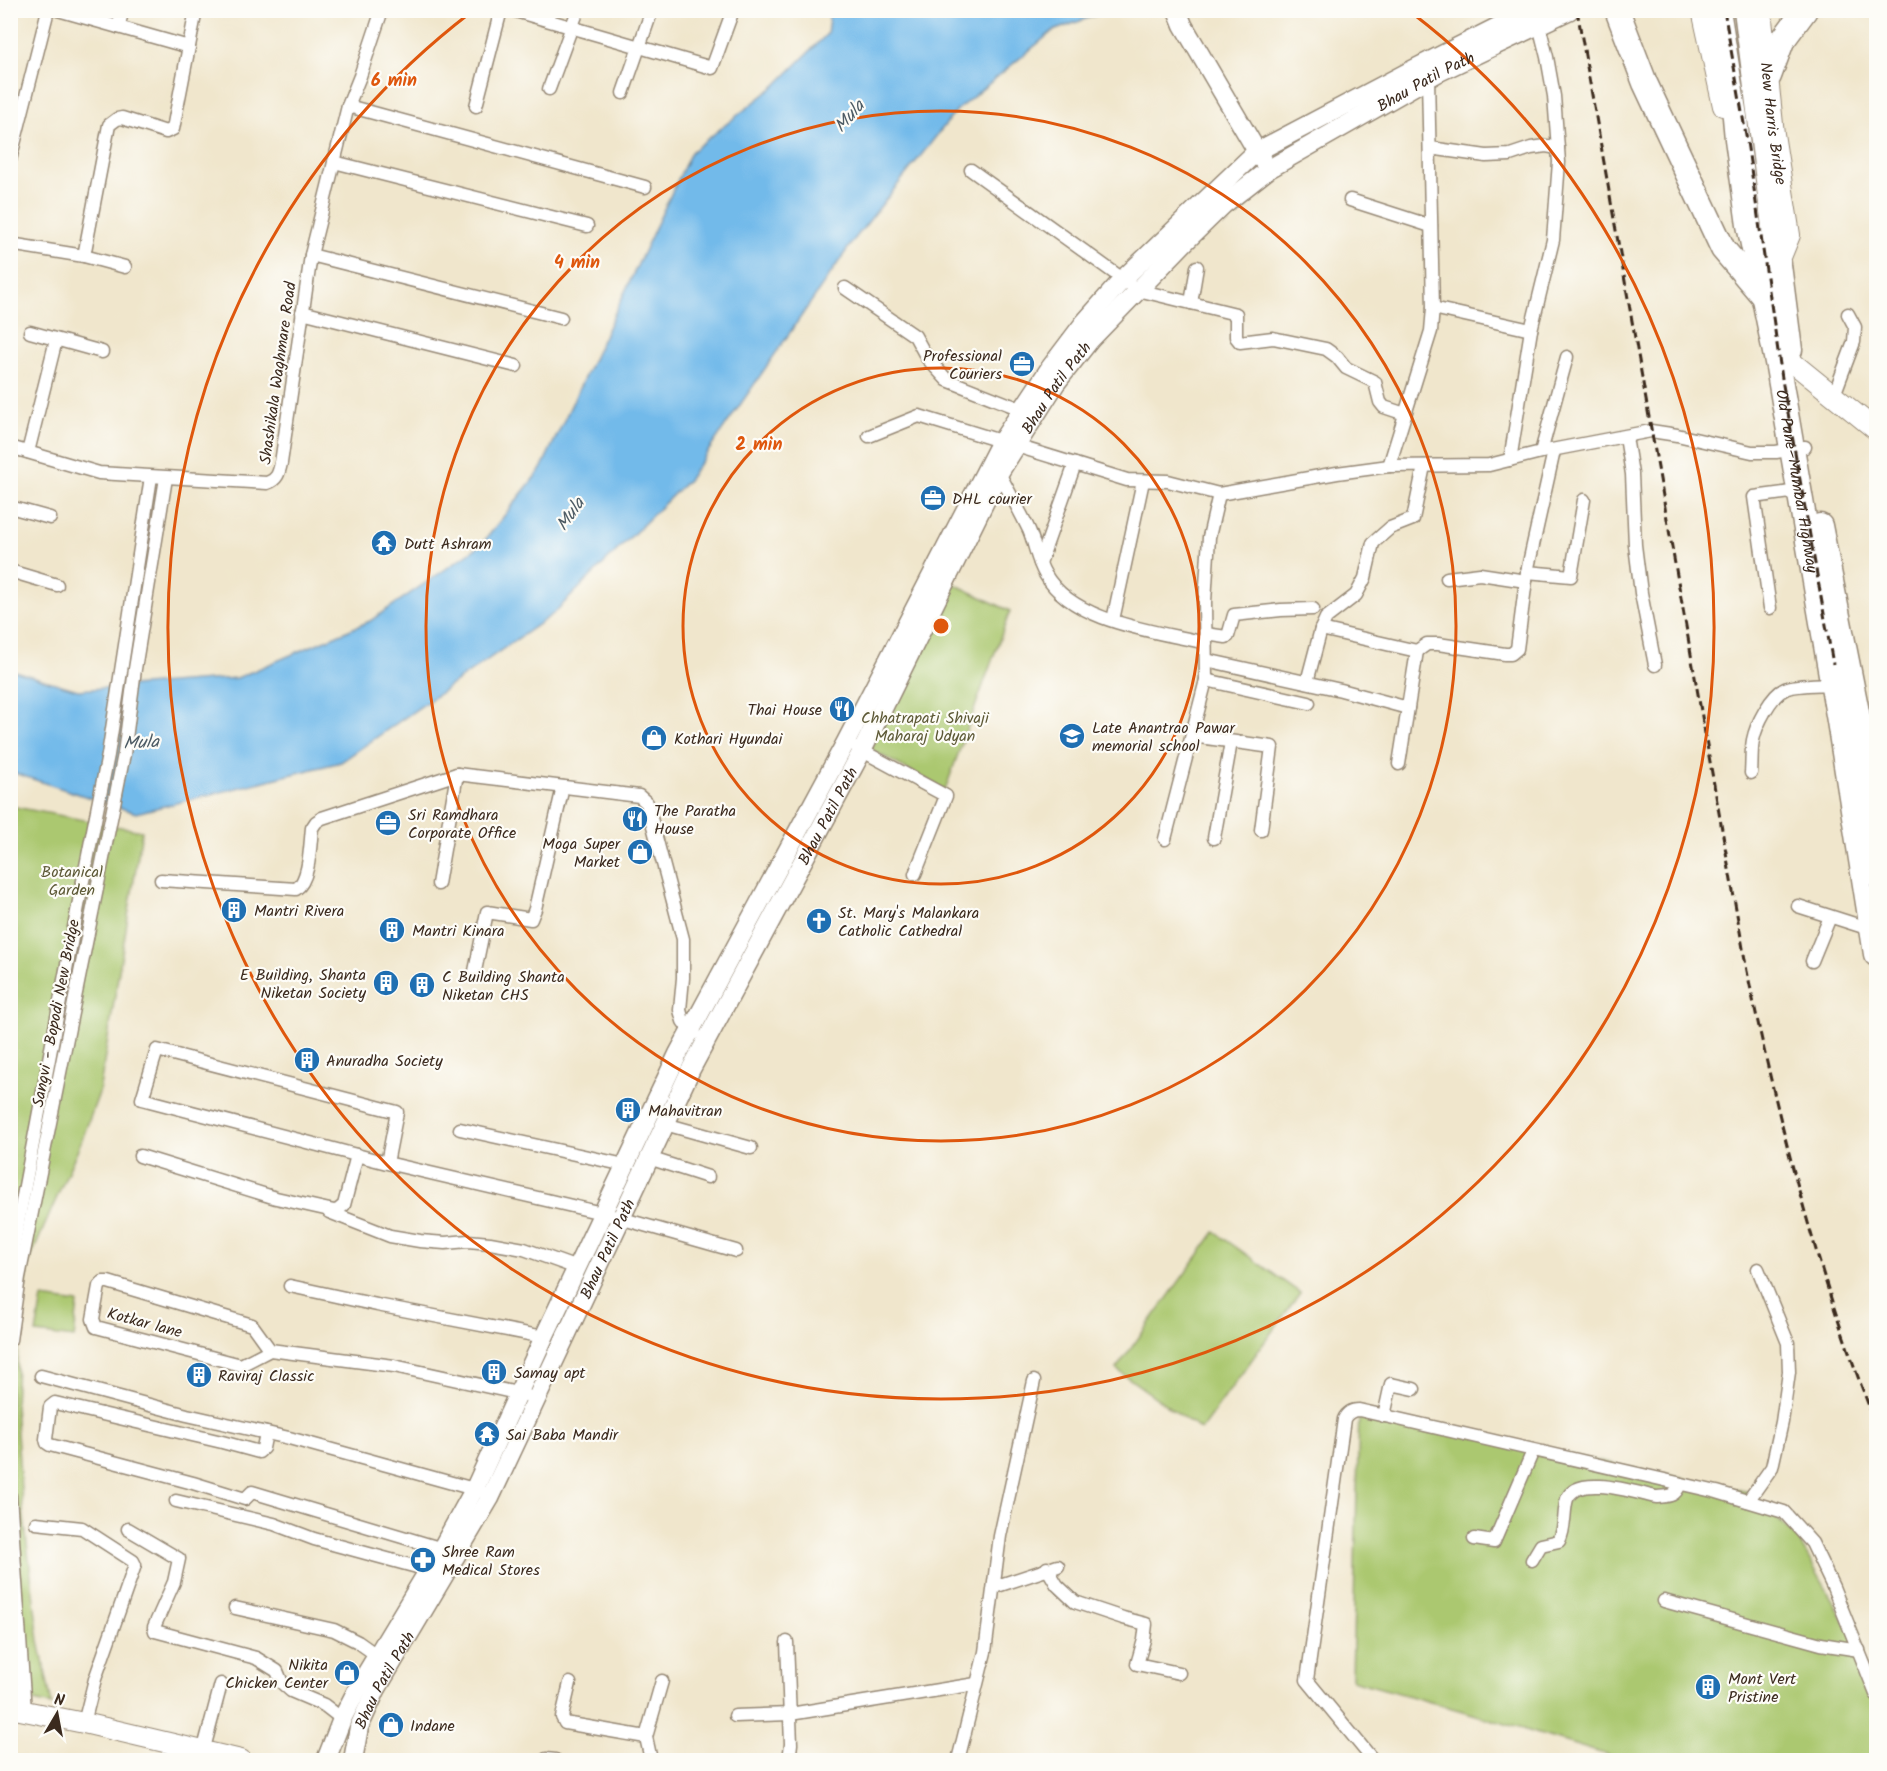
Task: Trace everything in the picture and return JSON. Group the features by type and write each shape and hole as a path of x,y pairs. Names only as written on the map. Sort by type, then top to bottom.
{"highway":[{"name":"Old Pune–Mumbai Highway","path":"1718,10 1749,225 1774,302 1798,448 1798,491 1875,942"},
{"name":"Old Pune–Mumbai Highway","path":"1746,10 1779,262 1774,302"},
{"path":"1769,75 1782,41 1805,10"},
{"path":"1617,11 1645,83 1723,249 1774,302"},
{"path":"1709,221 1735,232 1749,225"},
{"path":"1798,448 1838,610 1876,825"}],"main road":[{"name":"Bhau Patil Path","path":"326,1761 342,1719 360,1684 384,1660 483,1492 528,1396 620,1218 707,1039 862,751 999,473 1023,410 1050,368 1084,323 1123,279 1256,152 1410,71 1535,18 1570,10"},
{"path":"1702,10 1722,105 1737,139"},
{"name":"New Harris Bridge","path":"1761,10 1774,134 1790,235 1779,262"},
{"path":"1180,18 1256,152 1269,169"},
{"name":"Bhau Patil Path","path":"528,1396 544,1337 690,1031 1009,444 1090,340 1223,205 1269,169 1535,18"},
{"path":"1784,362 1834,395 1874,428"},
{"name":"Bhau Patil Path","path":"423,1595 428,1570 449,1552"},
{"name":"Bhau Patil Path","path":"353,1761 359,1727 376,1690 384,1660"},
{"path":"15,1713 83,1730 185,1761"},
{"path":"83,1730 241,1761"}],"street":[{"path":"10,160 48,10"},
{"path":"58,10 189,47"},
{"path":"118,27 123,10"},
{"path":"84,256 109,125 122,118 166,132 173,129 196,10"},
{"name":"Shashikala Waghmare Road","path":"10,447 99,473 267,483 274,481 282,463 311,255 348,106 382,10"},
{"path":"476,106 501,10"},
{"path":"512,10 712,68 733,10"},
{"path":"549,89 578,10"},
{"path":"623,93 652,10"},
{"path":"1510,460 1531,330 1553,240 1559,162 1552,86 1535,18"},
{"path":"1389,466 1431,331 1433,308 1428,78"},
{"path":"348,106 645,187"},
{"path":"1430,148 1486,156 1510,155 1539,147 1558,148"},
{"path":"334,162 587,226"},
{"path":"970,170 1138,290 1236,314 1236,337 1240,342 1273,338 1326,349 1346,368 1375,382 1380,402 1384,407 1405,414"},
{"path":"1350,200 1431,226"},
{"path":"10,244 84,256 124,267"},
{"path":"311,255 561,318"},
{"path":"1191,303 1197,267"},
{"path":"845,288 915,336 927,358 947,380 1023,410"},
{"path":"1433,308 1531,330"},
{"path":"302,312 516,366"},
{"path":"1834,395 1854,342 1855,327 1848,314"},
{"path":"30,332 102,352"},
{"path":"28,452 56,340"},
{"path":"1541,452 1567,357"},
{"path":"869,436 919,416 1127,480 1168,481 1220,494 1389,466 1489,465 1541,452 1651,432 1752,452 1776,452 1798,448"},
{"path":"1626,436 1632,474 1635,545 1641,593 1655,665"},
{"path":"1399,764 1417,651 1427,644 1438,644 1505,654 1515,652 1527,576 1554,451"},
{"path":"1041,563 1075,464"},
{"path":"1307,682 1326,618 1356,596 1365,578 1373,543 1390,528 1413,519 1424,466"},
{"path":"999,473 1029,530 1044,573 1059,594 1077,606 1113,620 1206,638 1228,636 1234,615 1313,609"},
{"name":"Sangvi - Bopodi New Bridge","path":"10,1265 108,755 151,477"},
{"name":"Sangvi - Bopodi New Bridge","path":"10,1340 19,1277 124,754 135,669 166,478"},
{"path":"1113,620 1143,481"},
{"path":"1770,608 1755,498 1798,491"},
{"path":"1165,839 1206,680 1205,602 1209,537 1220,494"},
{"path":"1447,578 1480,574 1571,576 1584,500"},
{"path":"10,507 50,518"},
{"path":"10,571 57,585"},
{"path":"1321,629 1417,651"},
{"path":"1206,660 1307,682 1408,708"},
{"path":"1206,680 1309,703"},
{"path":"1752,773 1753,740 1769,704 1777,694 1785,688 1832,684"},
{"path":"1192,736 1272,747 1262,830"},
{"path":"846,742 946,796 915,874"},
{"path":"1214,838 1231,742"},
{"path":"161,880 296,889 302,885 305,876 312,828 316,822 322,818 457,774 639,796 647,803 683,939 680,1010 683,1021 690,1031 707,1039"},
{"path":"438,884 457,774"},
{"path":"474,976 487,912 531,919 563,787"},
{"path":"1798,906 1830,916 1875,942"},
{"path":"1812,961 1830,916"},
{"path":"387,1163 397,1112 157,1050 142,1099 387,1163 602,1213 736,1251"},
{"path":"665,1124 751,1148"},
{"path":"460,1129 625,1166"},
{"path":"328,1211 338,1210 344,1204 357,1155"},
{"path":"140,1156 276,1198 328,1211 390,1236 445,1243 468,1241 490,1243 524,1249 577,1268"},
{"path":"649,1158 708,1176"},
{"path":"1748,1501 1772,1467 1782,1422 1789,1372 1788,1343 1758,1269"},
{"name":"Kotkar lane","path":"103,1282 108,1282 252,1325 270,1350 241,1365 96,1326 93,1319 99,1286 103,1282"},
{"path":"290,1286 544,1337"},
{"path":"270,1350 394,1366 528,1396"},
{"path":"41,1376 187,1415 266,1433 483,1492"},
{"path":"958,1761 985,1652 1000,1536 1034,1381"},
{"path":"1384,1416 1391,1384 1414,1389"},
{"path":"266,1433 263,1448 259,1452 55,1403 50,1407 46,1439 51,1445 245,1499 252,1492 449,1552"},
{"path":"1373,1761 1307,1680 1344,1419 1353,1410 1680,1484 1784,1512 1812,1543 1833,1587 1876,1694"},
{"path":"1474,1539 1494,1542 1533,1451"},
{"path":"1532,1560 1541,1545 1559,1540 1568,1498 1574,1491 1590,1486 1611,1486 1662,1497 1677,1492 1680,1484"},
{"path":"10,1496 20,1654 15,1713"},
{"path":"176,1501 274,1524 314,1539 428,1570"},
{"path":"36,1523 82,1528 133,1561 135,1565 95,1679 83,1730"},
{"path":"128,1529 178,1559 174,1582 154,1628 155,1631 256,1658 277,1671 282,1683 291,1691 324,1705 342,1719"},
{"path":"994,1587 1052,1567 1057,1585 1075,1602 1146,1624 1137,1664 1179,1673"},
{"path":"1664,1601 1821,1644 1859,1650"},
{"path":"235,1608 334,1630 358,1642 384,1660"},
{"path":"787,1642 791,1744 789,1761"},
{"path":"10,1678 15,1713"},
{"path":"651,1761 646,1737 662,1681"},
{"path":"570,1683 561,1717 565,1724 646,1737"},
{"path":"203,1752 221,1684"},
{"path":"735,1716 790,1714 976,1684"}],"green space":[{"name":"Chhatrapati Shivaji Maharaj Udyan","path":"952,583 1010,611 945,790 870,749"},
{"name":"Botanical Garden","path":"10,806 142,831 99,1093 83,1137 28,1264 19,1326 15,1405 22,1502 39,1641 52,1705 10,1696"},
{"path":"1215,1232 1300,1293 1201,1430 1116,1369"},
{"path":"42,1298 78,1303 74,1338 36,1333"},
{"path":"1359,1413 1749,1492 1797,1538 1855,1639 1876,1703 1876,1760 1624,1760 1352,1680"}],"water":[{"name":"Mula","path":"830,11 1107,11 1053,31 957,110 853,241 689,479 553,614 341,762 136,813 11,772 11,670 78,690 237,678 370,621 482,544 541,469 691,152 776,85 827,34"}],"railway":[{"path":"1577,10 1747,971 1772,1086 1818,1257 1876,1424"},
{"path":"1724,10 1746,135 1783,385 1833,664"},
{"path":"1872,885 1876,909"}],"place":[{"name":"Professional Couriers","path":"1022,364"},
{"name":"DHL courier","path":"933,498"},
{"name":"Dutt Ashram","path":"384,543"},
{"name":"Thai House","path":"842,709"},
{"name":"Late Anantrao Pawar memorial school","path":"1072,736"},
{"name":"Kothari Hyundai","path":"654,738"},
{"name":"The Paratha House","path":"635,819"},
{"name":"Sri Ramdhara Corporate Office","path":"388,823"},
{"name":"Moga Super Market","path":"640,852"},
{"name":"Mantri Rivera","path":"234,910"},
{"name":"St. Mary's Malankara Catholic Cathedral","path":"819,921"},
{"name":"Mantri Kinara","path":"392,930"},
{"name":"E Building, Shanta Niketan Society","path":"386,983"},
{"name":"C Building Shanta Niketan CHS","path":"422,985"},
{"name":"Anuradha Society","path":"307,1060"},
{"name":"Mahavitran","path":"628,1110"},
{"name":"Samay apt","path":"494,1372"},
{"name":"Raviraj Classic","path":"199,1375"},
{"name":"Sai Baba Mandir","path":"487,1434"},
{"name":"Shree Ram Medical Stores","path":"423,1560"},
{"name":"Nikita Chicken Center","path":"347,1673"},
{"name":"Mont Vert Pristine","path":"1708,1687"},
{"name":"Indane","path":"391,1725"}]}
